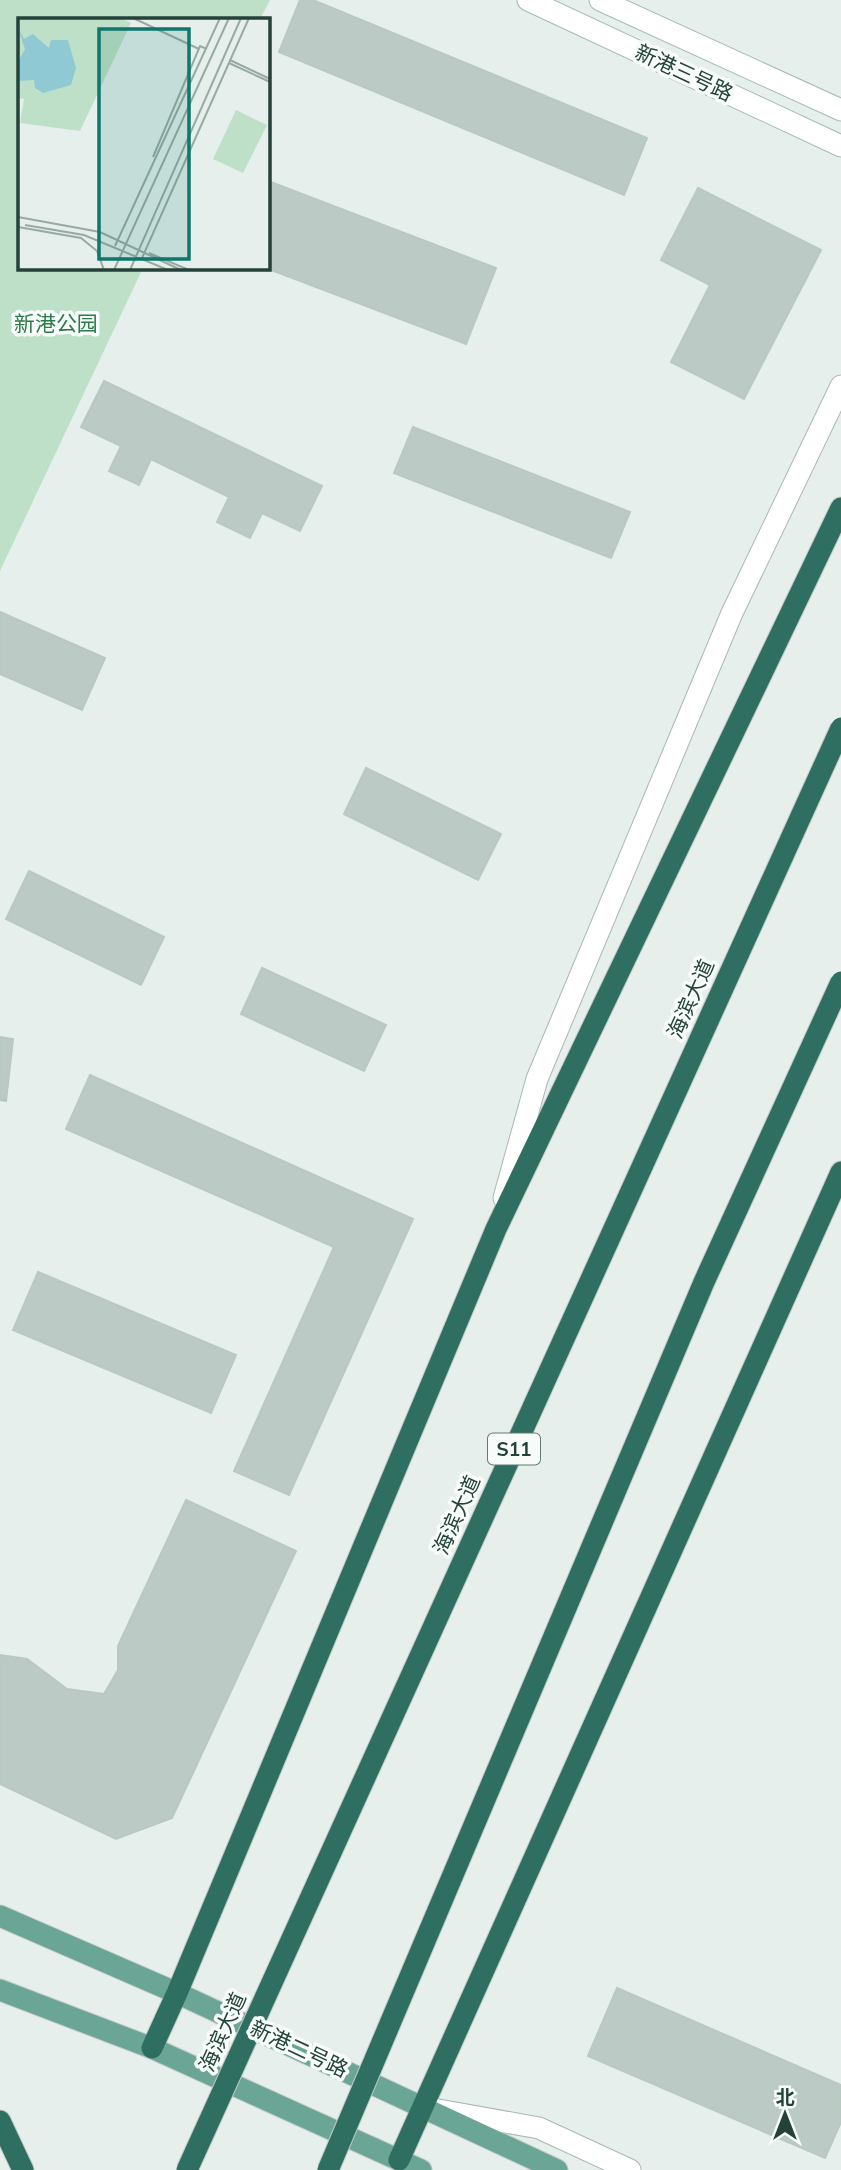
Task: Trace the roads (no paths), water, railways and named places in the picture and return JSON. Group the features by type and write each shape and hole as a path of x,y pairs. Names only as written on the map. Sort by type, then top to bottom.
{"highway":[{"path":"152,2048 496,1229 841,508"},
{"name":"海滨大道","path":"187,2170 841,727"},
{"path":"328,2170 704,1282 841,982"},
{"path":"399,2160 841,1172"},
{"path":"0,2121 23,2170"}],"main road":[{"name":"新港二号路","path":"0,1916 177,1993 557,2170"},
{"path":"0,1990 152,2048 421,2170"}],"street":[{"name":"新港三号路","path":"527,0 841,146"},
{"name":"新港三号路","path":"600,0 841,110"},
{"path":"496,1229 537,1079 732,613 841,386"},
{"path":"424,2107 539,2128 630,2170"}],"park label":[{"name":"新港公园","path":"56,324"}]}
